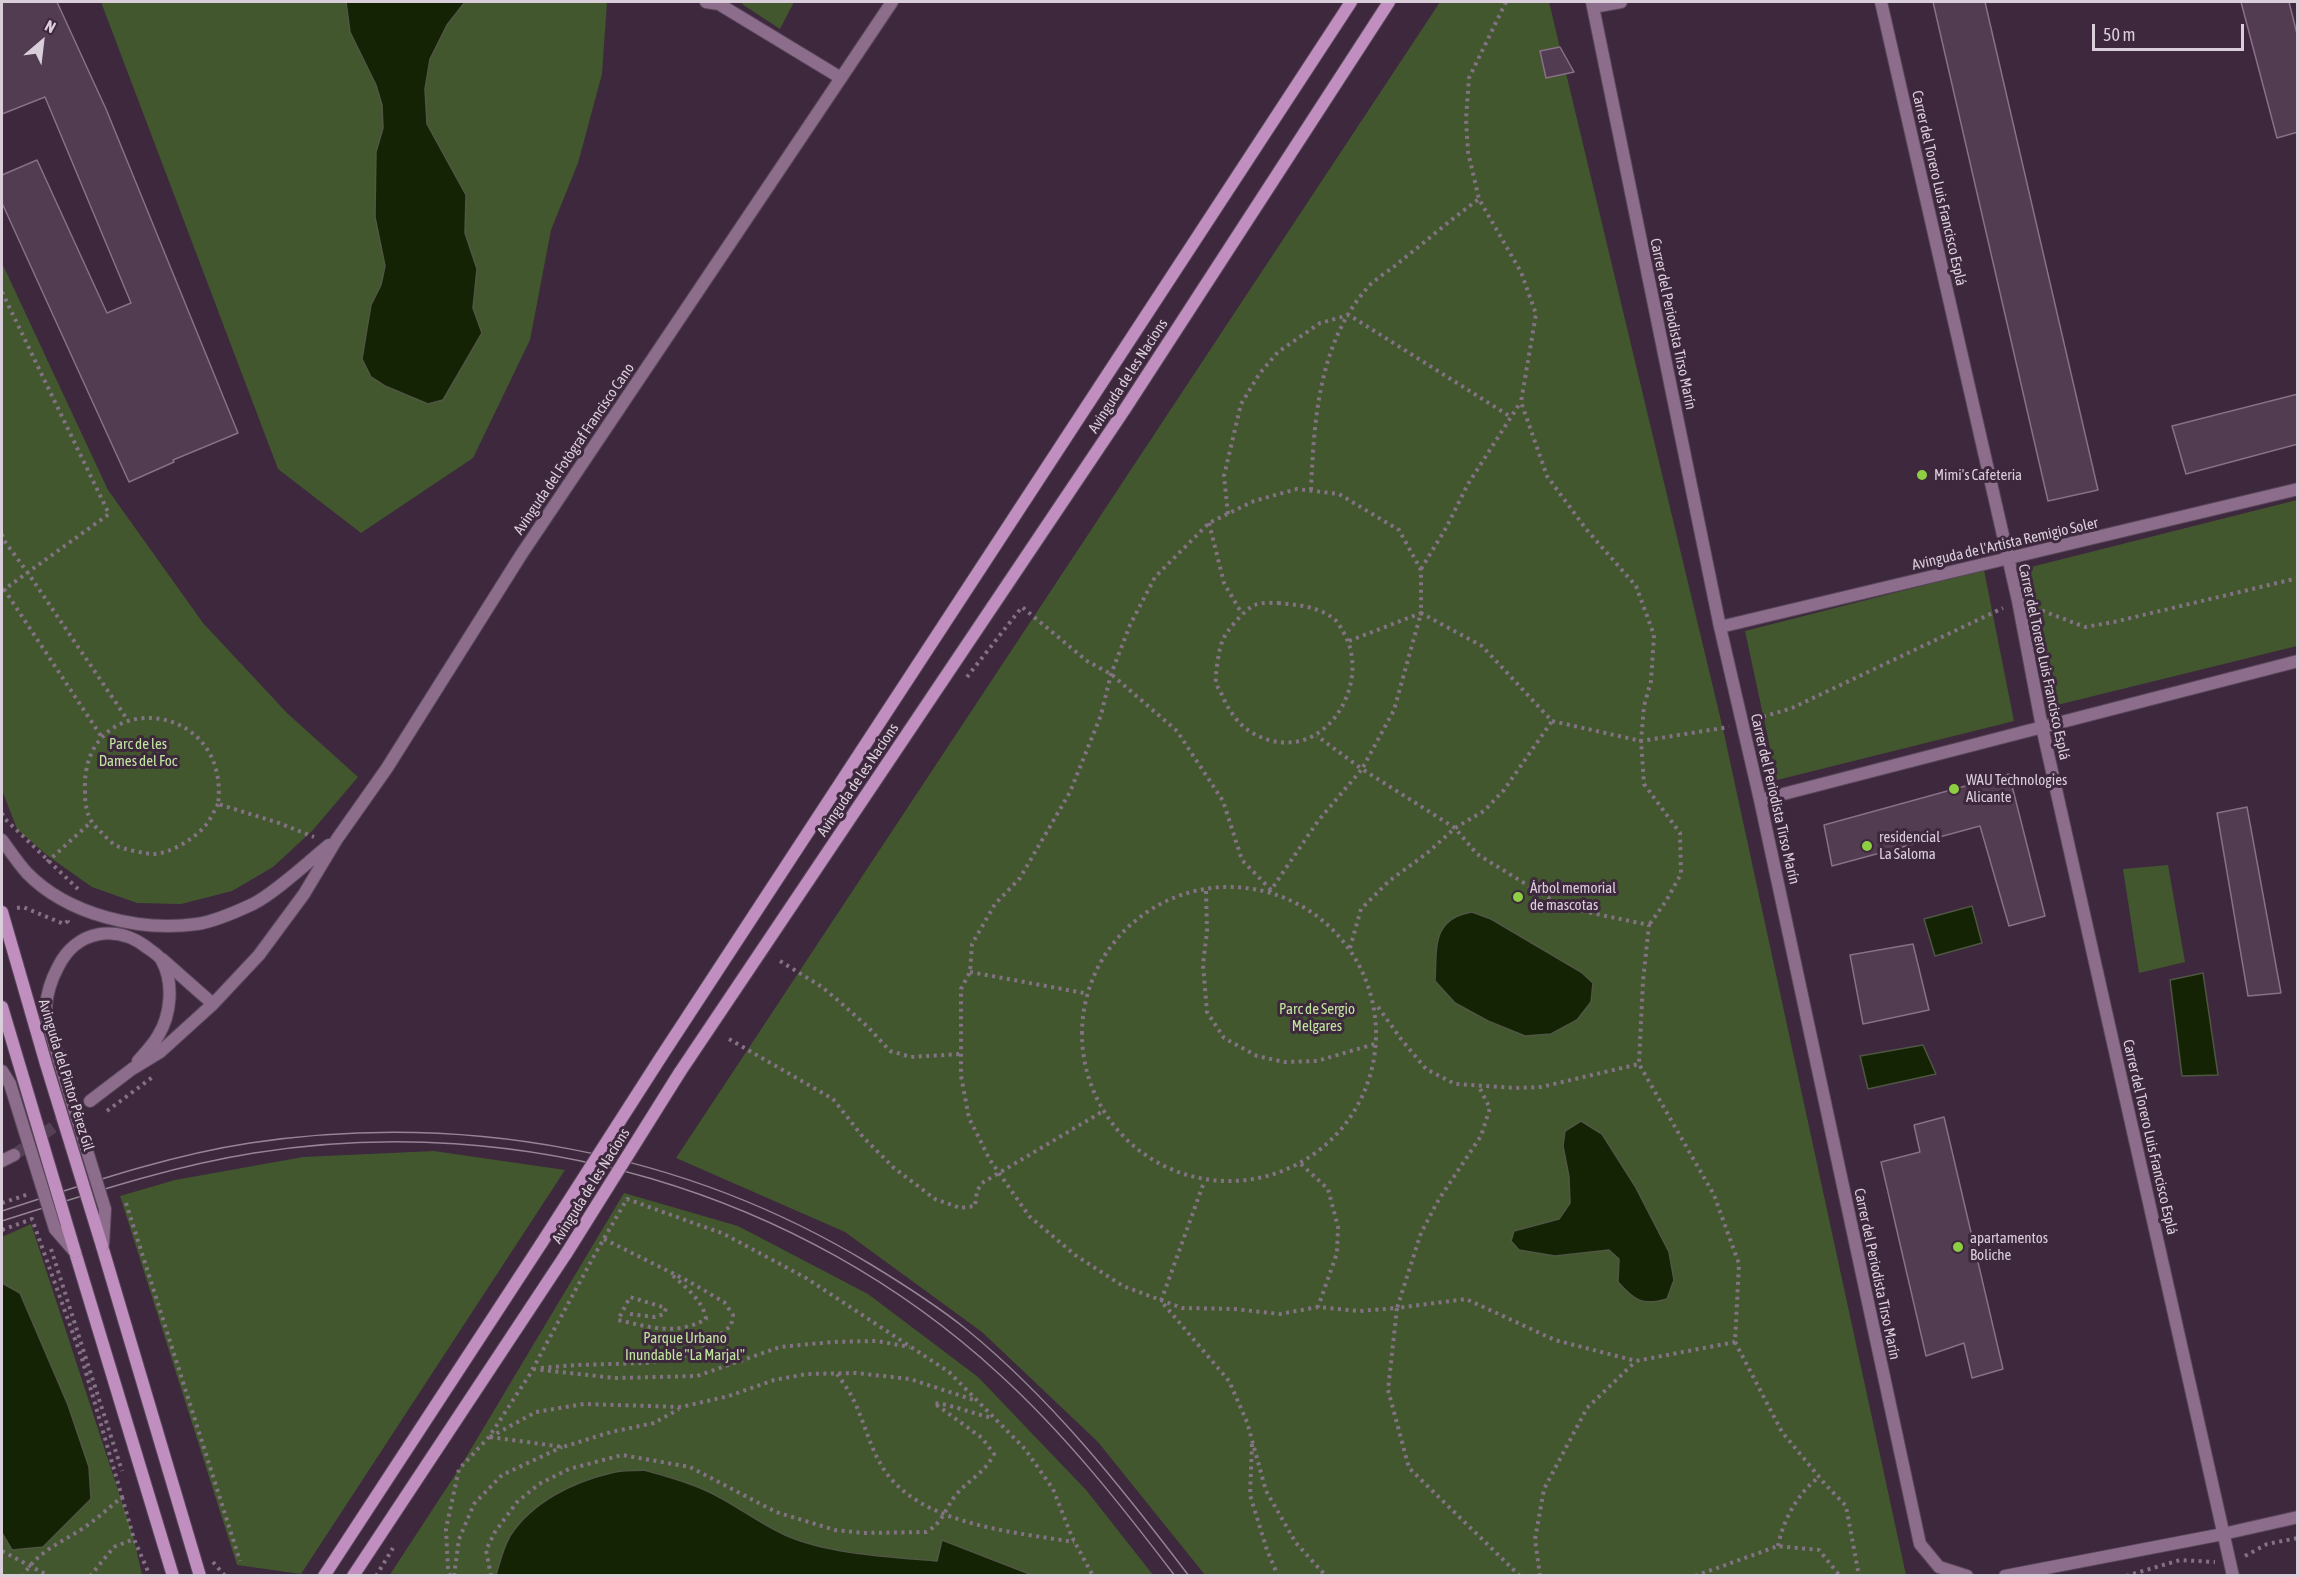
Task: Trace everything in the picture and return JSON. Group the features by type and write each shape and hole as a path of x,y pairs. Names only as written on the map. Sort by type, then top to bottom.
{"street":[{"path":"706,2 719,4 841,78"},
{"name":"Avinguda del Fotògraf Francisco Cano","path":"90,1101 132,1069 160,1052 213,1004 259,956 387,768 521,555 892,2"},
{"name":"Avinguda de les Nacions","path":"324,1575 1351,2"},
{"name":"Avinguda de les Nacions","path":"353,1575 566,1254 680,1072 1125,409 1389,2"},
{"path":"1592,4 1621,2"},
{"name":"Carrer del Torero Luis Francisco Esplá","path":"1881,2 2018,601 2042,727 2234,1575"},
{"name":"Carrer del Periodista Tirso Marín","path":"1592,4 1720,627 1760,800 1920,1544 1939,1567 1967,1575"},
{"name":"Avinguda de l'Artista Remigio Soler","path":"1720,627 2298,489"},
{"path":"1760,800 2298,662"},
{"name":"Avinguda del Fotògraf Francisco Cano","path":"2,840 28,874 58,897 97,916 154,926 198,924 254,904 337,839"},
{"name":"Avinguda del Pintor Pérez Gil","path":"2,912 200,1575"},
{"name":"Avinguda del Pintor Pérez Gil","path":"102,1246 105,1209 59,1060 46,1009 49,985 64,953 85,938 103,934 122,934 141,942 162,959"},
{"path":"162,959 213,1004"},
{"name":"Avinguda del Fotògraf Francisco Cano","path":"132,1069 159,1035 168,1013 170,988 162,959"},
{"path":"2,1008 173,1575"},
{"path":"2,1071 9,1084 55,1229 75,1252"},
{"path":"2005,1575 2223,1533 2298,1516"}],"path":[{"path":"1420,570 1446,528 1468,484 1521,402 1536,314 1521,272 1479,199 1468,152 1466,119 1469,78 1506,2"},
{"path":"1311,489 1313,437 1320,389 1332,347 1349,315 1369,286 1479,199"},
{"path":"2,292 109,514 3,590 101,736"},
{"path":"1227,514 1224,476 1241,404 1260,373 1278,352 1320,323 1349,315 1511,417"},
{"path":"1521,402 1547,476 1592,536 1636,586 1654,634 1651,681 1644,706 1641,741 1644,784 1680,833 1681,874 1649,925 1643,981 1639,1064 1714,1195 1740,1264 1735,1342 1782,1432 1846,1506 1859,1575"},
{"path":"1271,890 1318,821 1362,769 1394,710 1421,613 1420,570 1400,530 1340,494 1311,489 1297,489 1254,501 1209,523 1155,577 1130,625 1111,674 1101,715 1070,792 1020,878 994,904 972,944 970,972 961,988 961,1076 969,1119 990,1160 1029,1216 1075,1255 1123,1286 1182,1308 1234,1309 1280,1314 1318,1307 1359,1311 1466,1299 1555,1340 1636,1361 1735,1342"},
{"path":"1209,523 1224,584 1242,614"},
{"path":"2,534 3,539 127,719"},
{"path":"1349,641 1421,613 1482,646 1551,721 1641,741 1723,729 1792,708 2018,601 2085,627 2298,578"},
{"path":"1278,603 1306,606 1335,619 1349,641 1353,663 1348,692 1332,723 1317,736 1285,745 1255,736 1242,728 1228,709 1216,681 1222,641 1242,614 1256,604 1278,603"},
{"path":"1022,607 1087,661 1111,674 1177,731 1223,801 1242,860 1271,890 1328,922 1350,948 1370,980 1378,1006 1401,1040 1426,1069 1455,1084 1516,1088 1540,1087 1639,1064"},
{"path":"159,718 183,726 202,741 216,761 220,789 218,804 205,827 183,845 153,854 116,846 90,823 85,804 84,782 89,762 101,736 127,719 159,718"},
{"path":"1350,948 1361,909 1389,881 1426,854 1455,828 1484,811 1504,790 1551,721"},
{"path":"1317,736 1362,769 1455,828 1477,854 1563,907 1649,925"},
{"path":"218,804 279,823 314,838"},
{"path":"2,813 4,819 41,856 79,889 88,893"},
{"path":"1271,890 1239,887 1206,891 1168,901 1141,918 1119,936 1084,993 1081,1043 1093,1096 1130,1146 1164,1170 1203,1185 1268,1173 1301,1164 1334,1140 1360,1098 1378,1043 1378,1006"},
{"path":"1206,891 1207,931 1203,965 1207,1012 1224,1038 1257,1056 1284,1062 1317,1061 1378,1043"},
{"path":"780,961 822,987 868,1027 890,1051 911,1057 961,1054"},
{"path":"970,972 1084,993"},
{"path":"729,1039 833,1099 894,1168 935,1199 960,1208 975,1206 977,1191 982,1183 1105,1110"},
{"path":"1478,1084 1490,1108 1481,1136 1439,1200 1421,1233 1397,1308 1388,1390 1409,1468 1520,1575"},
{"path":"1301,1164 1328,1189 1338,1227 1337,1253 1318,1307"},
{"path":"1161,1301 1203,1185"},
{"path":"2,1203 30,1194"},
{"path":"452,1575 448,1569 447,1529 459,1469 489,1437 533,1369 627,1199 724,1234 806,1278 950,1372 1025,1449 1053,1489 1075,1542 1093,1575"},
{"path":"126,1203 240,1561"},
{"path":"2,1230 32,1219 81,1359 134,1539 150,1575"},
{"path":"533,1369 647,1363 694,1354 731,1326 733,1315 724,1302 604,1239"},
{"path":"630,1314 655,1317 664,1314 666,1308 630,1297 618,1320 664,1330 694,1326 706,1319 705,1311 695,1296 670,1272"},
{"path":"1161,1301 1229,1381 1247,1422 1266,1491 1296,1543 1326,1575"},
{"path":"533,1369 615,1378 697,1376 780,1347 877,1341 914,1348"},
{"path":"1540,1575 1534,1539 1544,1489 1587,1408 1636,1361"},
{"path":"836,1373 852,1397 883,1469 907,1496 944,1515 1009,1531 1075,1542"},
{"path":"489,1437 536,1412 584,1404 681,1407 729,1396 774,1380 807,1374 856,1373 910,1378 979,1402"},
{"path":"491,1575 486,1550 495,1532 517,1502 539,1484 568,1469 622,1455 690,1467 776,1512 835,1530 863,1533 926,1532 934,1528 954,1497 983,1472 994,1454 982,1438 934,1403 947,1404 995,1418"},
{"path":"452,1575 459,1539 474,1504 502,1475 563,1447 611,1431 654,1423 681,1407"},
{"path":"489,1437 563,1447"},
{"path":"1252,1440 1250,1495 1267,1550 1278,1575"},
{"path":"1778,1546 1794,1504 1807,1486 1819,1477"},
{"path":"23,1575 28,1566 46,1551 86,1527 122,1497"},
{"path":"90,1575 114,1547 134,1539"},
{"path":"1695,1575 1778,1546 1819,1550 1840,1575"},
{"path":"2,1551 49,1575"},
{"path":"211,1558 225,1575"}],"green space":[{"path":"101,2 607,2 602,74 578,163 551,230 530,340 473,458 361,533 278,469"},
{"path":"743,2 794,2 780,29 742,4"},
{"name":"Parc de Sergio Melgares","path":"1440,2 1549,2 1723,729 1906,1575 1205,1575 1098,1442 982,1332 845,1232 676,1158"},
{"name":"Parc de les Dames del Foc","path":"2,263 108,490 203,623 287,713 358,777 312,831 273,867 232,891 181,904 137,903 92,887 48,856 17,829 2,790"},
{"path":"2297,500 2297,646 2049,707 2023,569"},
{"path":"1984,570 2014,721 1777,780 1745,631"},
{"path":"2168,865 2185,962 2139,973 2123,869"},
{"path":"434,1151 565,1170 301,1574 237,1565 120,1196 175,1180 303,1157"},
{"name":"Parque Urbano Inundable \"La Marjal\"","path":"624,1193 738,1226 868,1294 978,1377 1087,1491 1153,1575 1032,1575 943,1540 938,1561 839,1550 785,1535 701,1488 644,1470 568,1490 536,1508 512,1536 496,1575 389,1576 459,1469"},
{"path":"31,1224 134,1539 142,1575 2,1575 2,1237"}],"shaded area":[{"path":"346,2 465,2 447,25 430,59 425,89 427,124 466,195 465,233 477,269 473,308 482,333 443,400 428,404 385,386 371,377 362,359 371,305 381,285 385,266 375,217 376,152 383,128 382,105 376,85 350,32"},
{"path":"1972,906 1982,943 1935,956 1924,919"},
{"path":"1472,912 1491,919 1581,972 1593,983 1591,1002 1577,1020 1551,1034 1525,1036 1488,1021 1455,1003 1435,981 1437,947 1443,928 1449,921"},
{"path":"2203,973 2218,1075 2182,1076 2170,980"},
{"path":"1923,1045 1936,1074 1868,1089 1860,1056"},
{"path":"1581,1121 1602,1134 1635,1186 1669,1252 1674,1280 1667,1299 1645,1302 1629,1294 1618,1282 1619,1259 1609,1250 1555,1256 1519,1250 1511,1241 1514,1231 1559,1219 1570,1203 1569,1177 1563,1146 1565,1131"},
{"path":"2,1283 20,1293 68,1405 89,1467 91,1499 43,1547 12,1550 2,1533"},
{"path":"644,1470 701,1488 785,1535 820,1547 860,1554 937,1561 942,1540 1032,1575 496,1575 510,1536 519,1524 542,1503 568,1488 597,1477 619,1471"}],"building":[{"path":"2,2 57,2 106,109 238,433 173,460 174,462 129,482 2,203 2,175 37,160 107,313 131,303 45,97 2,114"},
{"path":"1933,2 1985,2 2098,490 2048,501"},
{"path":"2241,2 2289,2 2298,38 2298,132 2277,138"},
{"path":"1560,47 1574,72 1546,78 1540,51"},
{"path":"2298,394 2298,444 2186,474 2172,426"},
{"name":"residencial La Saloma","path":"2009,774 2045,916 2009,926 1980,826 1832,866 1824,825"},
{"path":"2247,807 2281,993 2248,996 2217,813"},
{"path":"1913,944 1929,1010 1863,1024 1850,955"},
{"path":"1944,1117 2003,1369 1972,1378 1964,1343 1926,1356 1881,1162 1920,1152 1914,1125"}],"tunnel":[{"path":"14,1155 90,1101"}],"tram line":[{"path":"2,1211 124,1172 187,1155 250,1143 331,1134 411,1133 492,1137 571,1149 649,1168 725,1193 799,1225 870,1264 955,1320 998,1356 1057,1415 1112,1478 1189,1576"},
{"path":"2,1221 127,1182 190,1166 254,1153 354,1143 455,1144 554,1156 652,1179 746,1212 836,1256 921,1310 999,1374 1047,1421 1113,1497 1175,1576"}],"place":[{"name":"Mimi's Cafeteria","path":"1922,475"},
{"name":"WAU Technologies Alicante","path":"1954,789"},
{"name":"residencial La Saloma","path":"1867,846"},
{"name":"Árbol memorial de mascotas","path":"1518,897"},
{"name":"apartamentos Boliche","path":"1958,1247"}]}
